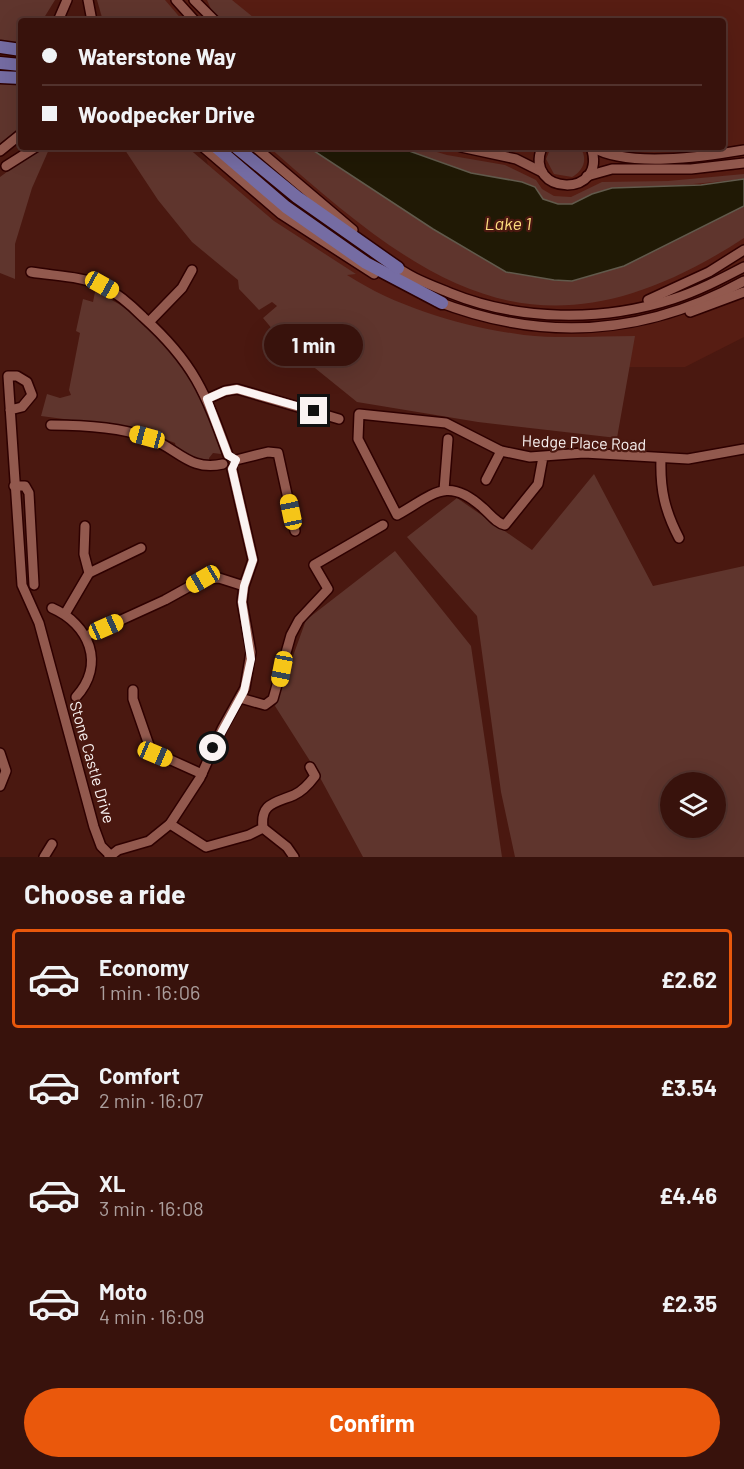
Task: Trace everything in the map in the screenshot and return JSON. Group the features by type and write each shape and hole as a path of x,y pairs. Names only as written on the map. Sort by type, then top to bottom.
{"main road":[{"path":"0,47 18,50"},
{"path":"0,63 18,65"},
{"path":"0,77 18,78"},
{"path":"220,150 286,207 366,264 442,303"},
{"path":"240,150 297,197 398,268"}],"street":[{"path":"59,18 67,0"},
{"path":"88,0 91,18"},
{"path":"176,0 192,18"},
{"path":"194,0 212,18"},
{"path":"0,151 18,136"},
{"path":"3,168 23,150"},
{"path":"3,168 31,150"},
{"path":"206,150 281,214 357,265 399,286 493,321 551,328 609,327 674,317 744,292"},
{"path":"259,150 398,268 465,299 512,311 556,315 623,310 684,295 744,267"},
{"path":"475,150 516,159 542,172 555,184 564,186 581,182 587,176 594,162 592,150"},
{"path":"541,150 539,157 542,172"},
{"path":"596,150 603,154 627,157 699,156 744,150"},
{"path":"587,176 612,169 691,169 744,163"},
{"path":"623,310 676,289 744,250"},
{"path":"149,322 182,288 192,270"},
{"path":"32,272 102,285 126,300 190,367 207,399 230,462 253,560 244,586 242,609 250,642 251,659 240,699 224,724 202,774 170,824 149,841 110,856"},
{"path":"609,327 681,310 744,281"},
{"path":"207,399 225,391 237,389 339,419"},
{"name":"Stone Castle Drive","path":"10,410 22,585 39,623 54,673 94,827 102,847 110,856"},
{"name":"Hedge Place Road","path":"444,490 397,516 358,439 358,414 446,423 501,451 543,457 584,453 661,459 713,456 744,449"},
{"path":"51,425 130,433 161,443 200,467 268,452 278,453 295,531"},
{"path":"448,439 444,490 460,490 471,496 505,525 538,484 543,457"},
{"path":"486,480 501,451"},
{"path":"661,459 662,496 666,512 679,538"},
{"path":"14,486 25,486 29,494 34,585"},
{"path":"240,699 265,705 273,699 291,635 299,620 328,589 314,565 383,525"},
{"path":"85,526 85,557 88,573"},
{"path":"66,614 88,573 141,548"},
{"path":"86,636 165,600 203,579 219,578 244,586"},
{"path":"52,608 66,614 86,636 91,656 90,668 85,685 76,697"},
{"path":"133,690 133,699 151,751 202,774"},
{"path":"0,753 6,770 0,786"},
{"path":"263,828 264,808 270,803 305,788 315,776 310,767"},
{"path":"170,824 191,836 202,846 208,847 249,836 263,828"},
{"path":"263,828 287,847 294,857"},
{"path":"44,857 52,844"},
{"path":"198,856 202,846"}],"shaded area":[{"path":"0,0 55,0 44,18 18,18 18,45 0,41"},
{"path":"97,0 165,0 180,18 102,18"},
{"path":"159,0 744,0 744,337 685,367 494,367 324,309 212,179 204,150 726,150 726,18 165,18"},
{"path":"207,0 232,0 253,17 266,16 265,18 218,18 213,14"},
{"path":"12,80 18,83 18,130 0,145 0,81"},
{"path":"37,150 49,150 32,188 15,244 15,279 0,273 0,177"},
{"path":"125,150 191,150 274,221 356,274 347,275 367,287 410,306 478,327 524,335 635,336 617,438 478,422 357,402 284,343 263,318 277,306 272,302 259,310 239,289 238,280 192,242 158,200"},
{"path":"272,150 313,150 433,229 506,272 572,281 624,266 744,206 744,238 672,278 606,300 547,305 490,296 436,274 382,240"},
{"path":"406,150 430,150 505,165 536,180 542,189 554,196 571,197 602,182 668,181 744,174 744,179 592,194 572,204 558,204 543,199 535,187 522,182 471,173"},
{"path":"550,150 582,150 584,164 572,177 554,174 546,159"},
{"path":"95,292 141,319 175,356 200,399 221,447 221,454 213,453 209,458 210,464 202,464 176,448 175,443 139,429 41,416 47,394 60,398 71,395 69,390 80,333 76,331 83,299 93,302"},
{"path":"594,474 653,586 744,566 744,857 515,857 501,792 477,616 407,537 457,498 532,550"},
{"path":"395,551 471,646 502,857 363,857 317,772 275,706 306,620"}],"water":[{"name":"Lake 1","path":"313,150 406,150 471,173 522,182 535,187 543,199 558,204 572,204 592,194 612,188 701,185 744,179 744,206 624,266 572,281 506,272 433,229"}],"route":[{"path":"213,748 224,724 242,696 249,671 251,646 242,602 244,586 253,560 232,469 237,462 234,457 228,455 207,399 225,391 237,389 314,411"}]}
